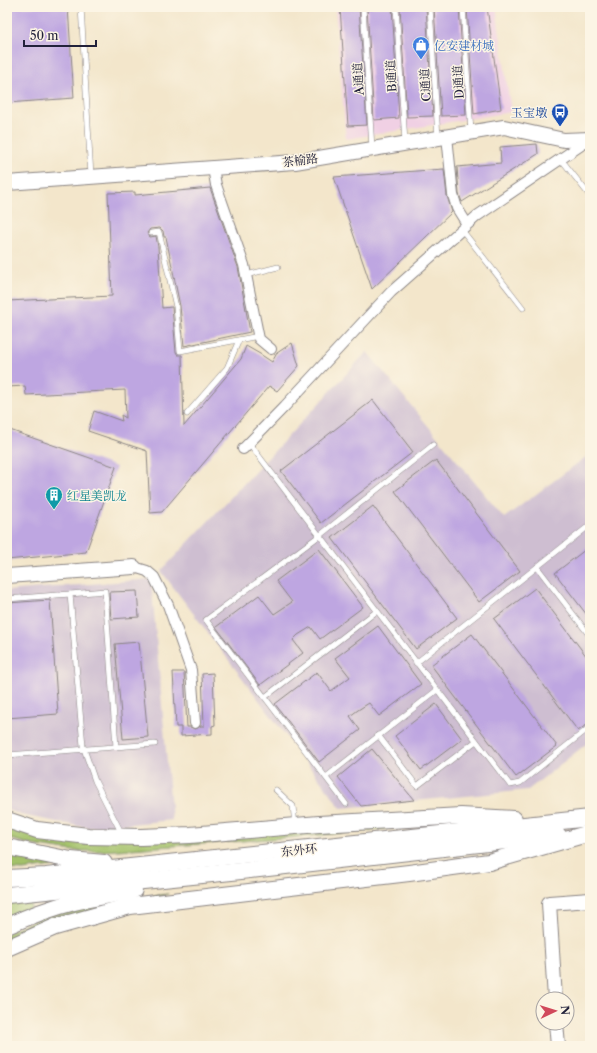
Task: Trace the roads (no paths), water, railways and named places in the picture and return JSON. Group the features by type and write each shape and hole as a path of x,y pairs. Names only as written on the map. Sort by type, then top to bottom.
{"main road":[{"path":"7,820 37,830 88,836 124,837 190,835 295,826 461,816 513,819 590,818"},
{"name":"东外环","path":"7,878 190,868 590,818"},
{"path":"7,895 190,868 590,832"},
{"path":"7,948 55,927 130,906 489,862 590,832"},
{"path":"7,847 71,860 190,868"},
{"path":"7,926 34,914 74,902 112,895 190,868"}],"street":[{"name":"茶榆路","path":"7,183 295,162 504,127 564,140 590,139"},
{"path":"442,137 453,196 464,227"},
{"name":"茶榆路","path":"246,446 391,292 477,216 590,139"},
{"path":"213,168 216,185 244,265 259,339 271,349"},
{"path":"7,576 134,567 147,571 154,577 168,605 191,670 195,723"},
{"path":"554,991 549,903 590,900"},
{"path":"557,1031 558,1046"}],"lane":[{"path":"81,7 91,177"},
{"name":"A通道","path":"363,7 372,149"},
{"name":"B通道","path":"396,7 405,143"},
{"name":"C通道","path":"430,7 442,137"},
{"name":"D通道","path":"463,7 472,132"},
{"path":"561,159 590,196"},
{"path":"464,227 523,308"},
{"path":"151,233 159,232 176,307 180,351 259,336"},
{"path":"246,275 278,267"},
{"path":"187,414 227,368 239,340"},
{"path":"346,804 206,620 319,536 433,445"},
{"path":"246,446 319,536 510,785 520,783 590,727"},
{"path":"416,663 590,525"},
{"path":"537,567 590,636"},
{"path":"7,599 104,591 116,747"},
{"path":"70,594 81,731 84,749 95,781 124,837"},
{"path":"265,697 377,611"},
{"path":"326,778 378,735 437,690"},
{"path":"378,735 417,786 476,741"},
{"path":"7,755 155,744"},
{"path":"276,790 294,806 295,826"}],"place":[{"name":"亿安建材城","path":"421,60"},
{"name":"玉宝墩","path":"560,127"},
{"name":"红星美凯龙","path":"54,510"}]}
